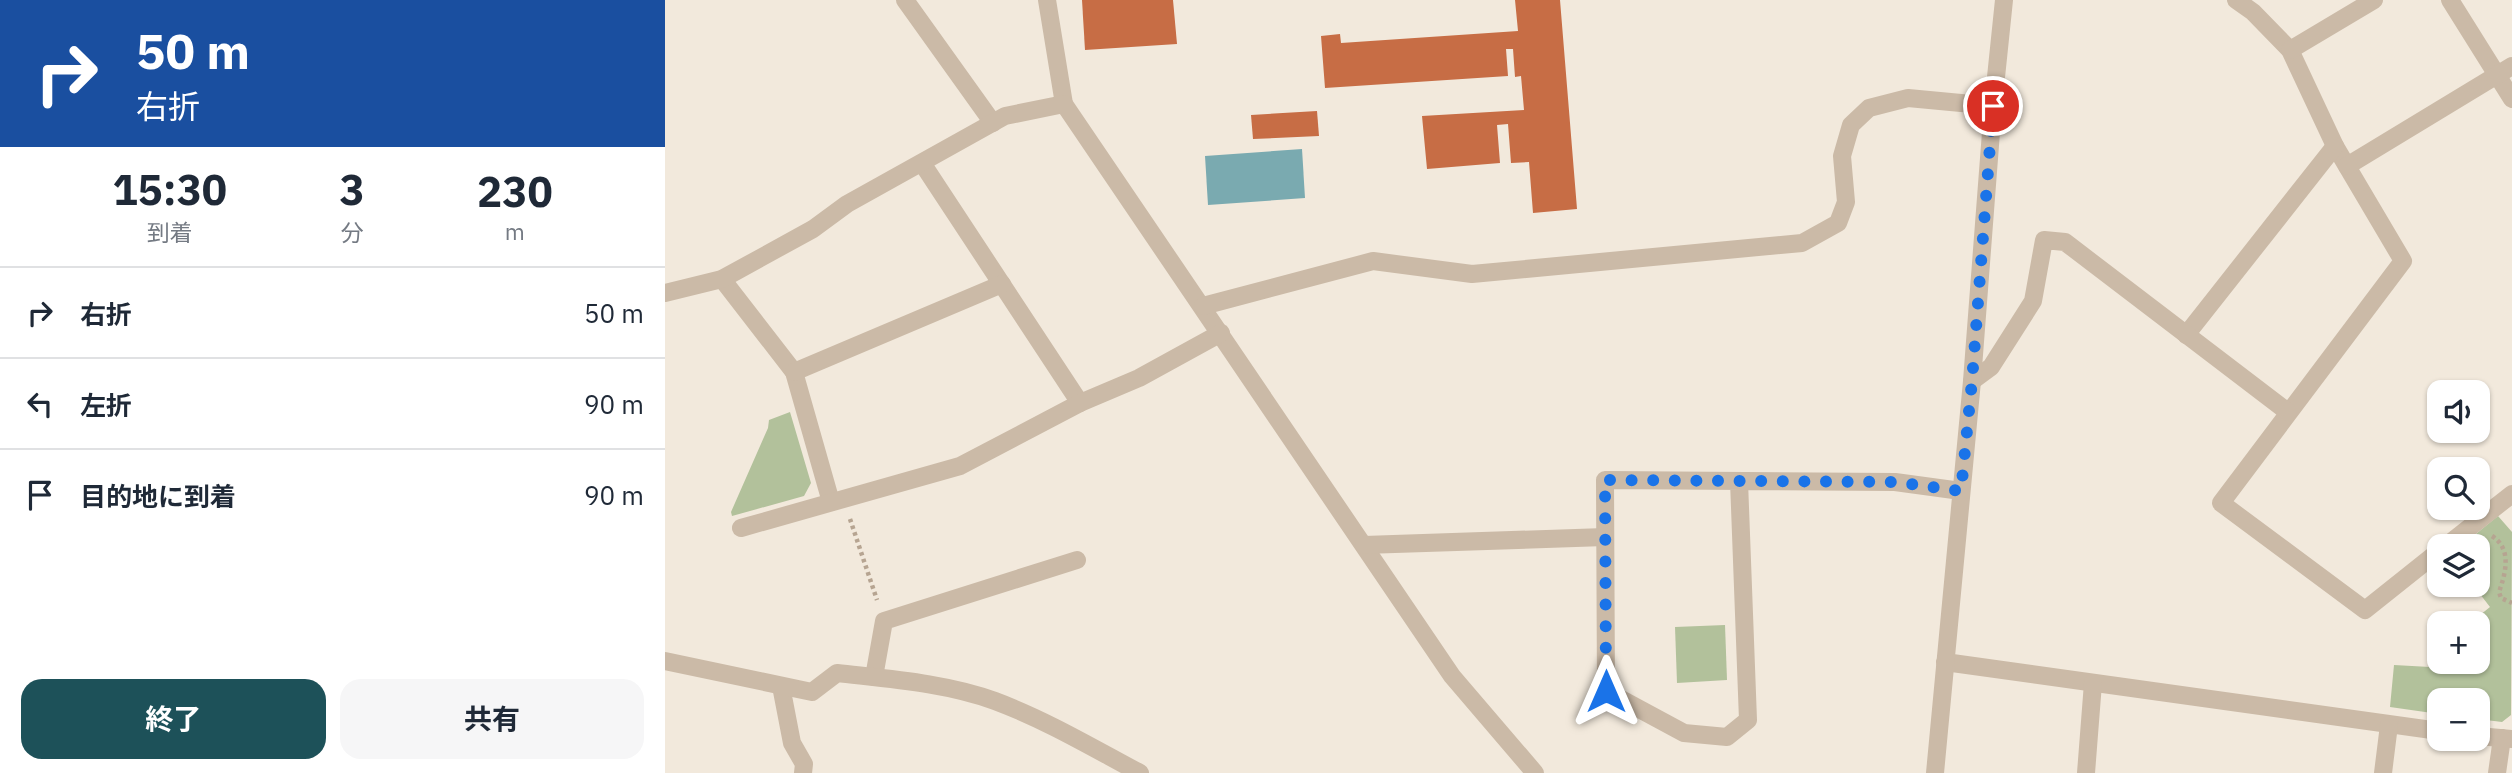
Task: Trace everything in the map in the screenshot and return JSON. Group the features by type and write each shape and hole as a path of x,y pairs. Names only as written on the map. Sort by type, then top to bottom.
{"street":[{"path":"905,0 993,123"},
{"path":"1047,0 1064,104 1452,676 1535,773"},
{"path":"1935,773 2004,0"},
{"path":"2236,0 2253,12 2290,50 2335,146 2403,261 2221,503 2365,610 2427,561"},
{"path":"2290,50 2374,0"},
{"path":"2451,0 2505,71 2512,99"},
{"path":"2347,166 2505,71"},
{"path":"1203,306 1373,261 1472,274 1802,243 1837,223 1846,202 1842,156 1851,125 1869,108 1908,98 1993,106"},
{"path":"665,293 722,279 813,229 847,204 1005,116 1064,104"},
{"path":"2186,335 2335,146"},
{"path":"922,163 1080,402"},
{"path":"1972,381 1991,367 2033,301 2044,240 2065,242 2288,412"},
{"path":"722,279 794,373 838,500"},
{"path":"794,373 1002,284"},
{"path":"741,528 960,466 1080,402 1139,378 1221,333"},
{"path":"1739,481 1748,720 1727,737 1684,733 1606,691 1605,480 1895,482 1961,491"},
{"path":"2461,534 2512,494"},
{"path":"1364,545 1605,537"},
{"path":"874,677 884,621 1077,561"},
{"path":"665,662 813,692 837,673 943,688 994,700 1052,726 1140,773"},
{"path":"1945,662 2427,730"},
{"path":"2086,773 2093,683"},
{"path":"781,686 792,743 804,764 803,773"},
{"path":"2383,773 2389,725"},
{"path":"2497,773 2507,739"}],"path":[{"path":"838,500 884,621"},
{"path":"2474,524 2499,540 2507,560 2499,592 2501,598 2512,603"}],"green space":[{"path":"790,412 811,483 804,496 732,516 731,512 768,428 769,420"},
{"path":"2498,516 2512,532 2511,715 2502,722 2490,720 2490,688 2427,688 2427,712 2390,707 2394,665 2427,667 2427,674 2490,674 2490,611 2485,611 2490,607 2482,597 2490,597 2490,534 2476,534"},
{"path":"1725,625 1727,680 1677,683 1675,627"}],"water":[{"path":"1302,149 1305,198 1208,205 1205,156"}],"building":[{"path":"1082,0 1173,0 1177,44 1085,50"},
{"path":"1515,0 1560,0 1577,209 1533,213 1529,162 1511,163 1508,124 1497,125 1500,163 1427,169 1422,116 1524,110 1521,76 1515,77 1513,49 1506,49 1508,76 1325,88 1321,36 1340,34 1341,43 1518,31"},
{"path":"1317,111 1319,136 1253,139 1251,115"}],"route":[{"path":"1606,691 1605,480 1895,482 1961,491 1993,106"}]}
